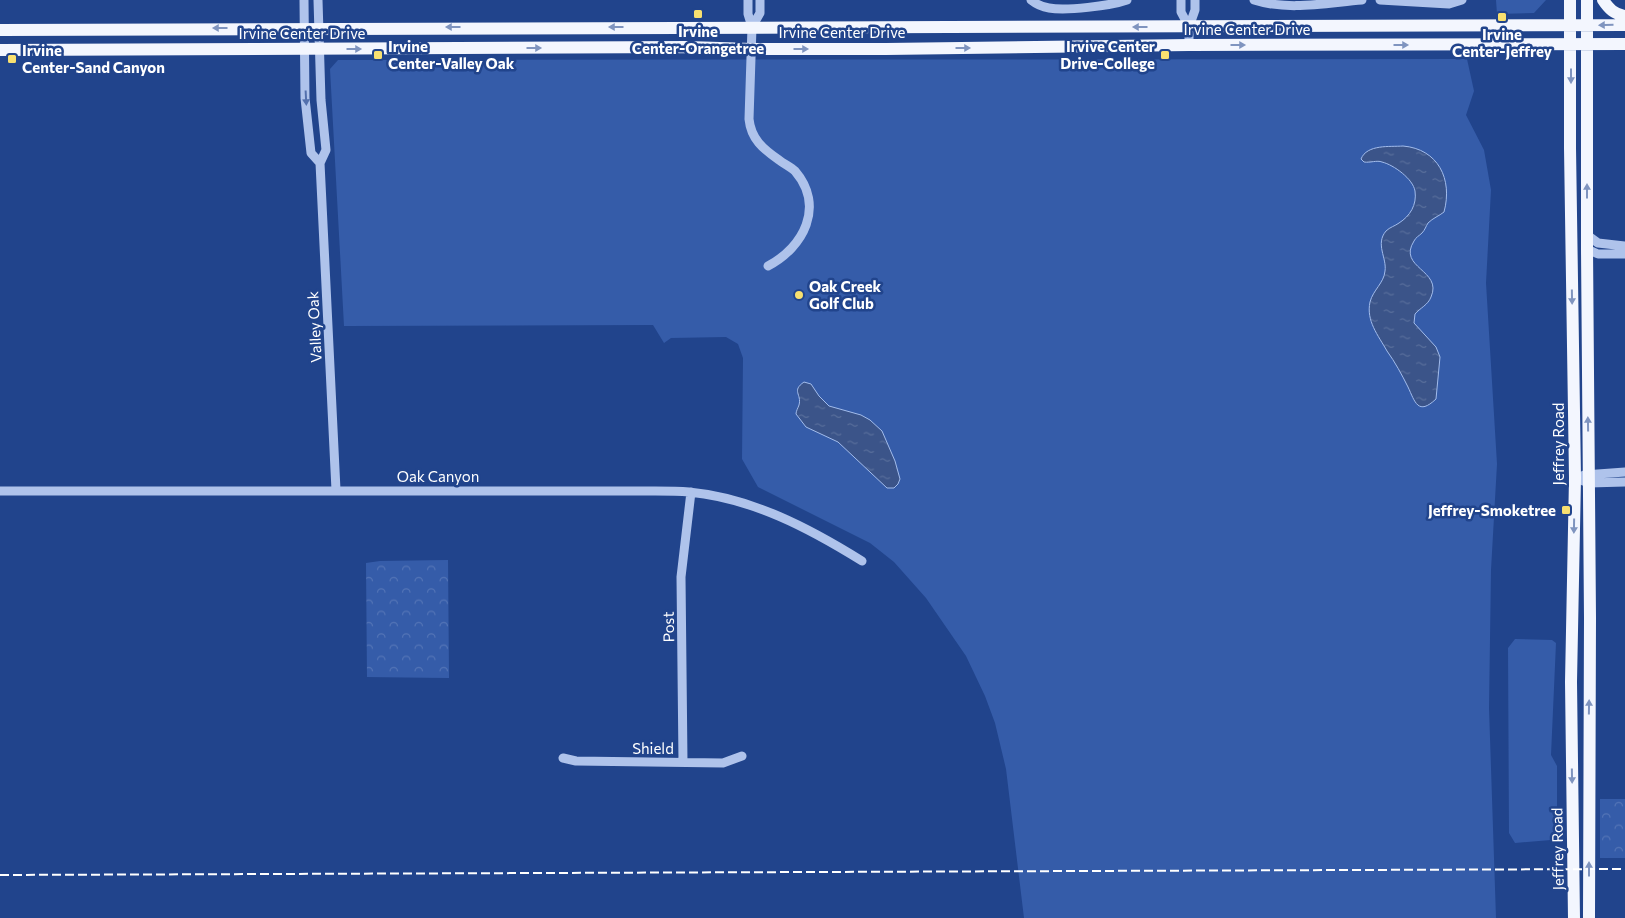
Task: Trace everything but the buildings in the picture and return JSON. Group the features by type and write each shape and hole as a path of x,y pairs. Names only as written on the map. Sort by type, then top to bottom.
{"main road":[{"name":"Jeffrey Road","path":"1570,0 1574,478 1571,682 1574,918"},
{"name":"Jeffrey Road","path":"1587,0 1589,918"},
{"path":"1603,0 1608,8 1625,16"},
{"name":"Irvine Center Drive","path":"0,30 1625,25"},
{"name":"Irvine Center Drive","path":"0,50 1625,44"},
{"path":"1571,108 1577,127 1580,166 1583,169 1587,168"},
{"path":"1571,201 1579,215 1579,244 1582,248 1587,249"}],"street":[{"name":"Valley Oak","path":"304,0 305,98 311,154 320,163"},
{"name":"Valley Oak","path":"318,0 321,100 326,150 320,163 336,490"},
{"path":"748,0 748,14 752,27 749,119 751,132 760,144 774,157 794,170 803,184 809,203 809,221 795,245 782,259 768,266"},
{"path":"752,27 760,13 760,0"},
{"path":"1031,0 1040,6 1059,9 1101,6 1127,0"},
{"path":"1181,0 1181,12 1189,27"},
{"path":"1189,45 1189,27 1195,10 1195,0"},
{"path":"1254,0 1264,4 1290,6 1362,0"},
{"path":"1380,0 1450,4 1462,0"},
{"path":"1587,235 1598,242 1625,246"},
{"path":"1587,249 1598,254 1625,254"},
{"path":"1589,478 1625,472"},
{"path":"1574,478 1625,482"},
{"name":"Oak Canyon","path":"0,490 690,492 729,499 795,523 862,561"},
{"name":"Post","path":"683,762 681,577 690,492"},
{"name":"Shield","path":"563,758 576,761 723,763 742,756"}],"green space":[{"path":"1496,0 1546,0 1534,13 1497,14"},
{"path":"1467,59 1474,91 1466,115 1484,150 1491,190 1486,283 1497,464 1491,570 1489,708 1496,918 1024,918 1006,769 995,723 985,696 966,656 926,598 894,562 870,543 758,487 742,459 743,358 738,344 726,337 671,338 664,343 653,325 344,326 330,69 338,60"},
{"path":"448,560 449,678 367,677 366,563"},
{"path":"1515,639 1552,640 1556,643 1551,755 1557,766 1557,833 1551,840 1515,843 1509,833 1508,648"},
{"path":"1600,799 1625,799 1625,858 1600,858"}],"water":[{"path":"1403,146 1415,148 1434,160 1444,177 1446,188 1444,212 1428,223 1410,250 1411,257 1431,281 1433,288 1430,300 1415,314 1414,323 1436,347 1440,357 1436,399 1430,404 1421,407 1415,402 1371,322 1369,309 1371,298 1383,279 1385,271 1381,241 1386,231 1403,220 1409,213 1414,205 1415,191 1414,186 1407,177 1397,169 1382,162 1364,162 1361,159 1364,154 1373,149"},
{"path":"804,382 811,384 829,406 861,415 882,431 895,461 900,479 894,488 887,488 838,442 806,427 796,414 800,401 797,390"}],"railway":[{"path":"0,875 1625,869"}],"place":[{"name":"Irvine Center-Orangetree","path":"698,14"},
{"name":"Irvine Center-Jeffrey","path":"1502,17"},
{"name":"Irvine Center-Valley Oak","path":"378,55"},
{"name":"Irvive Center Drive-College","path":"1165,55"},
{"name":"Irvine Center-Sand Canyon","path":"12,59"},
{"name":"Oak Creek Golf Club","path":"799,295"},
{"name":"Jeffrey-Smoketree","path":"1566,510"}]}
